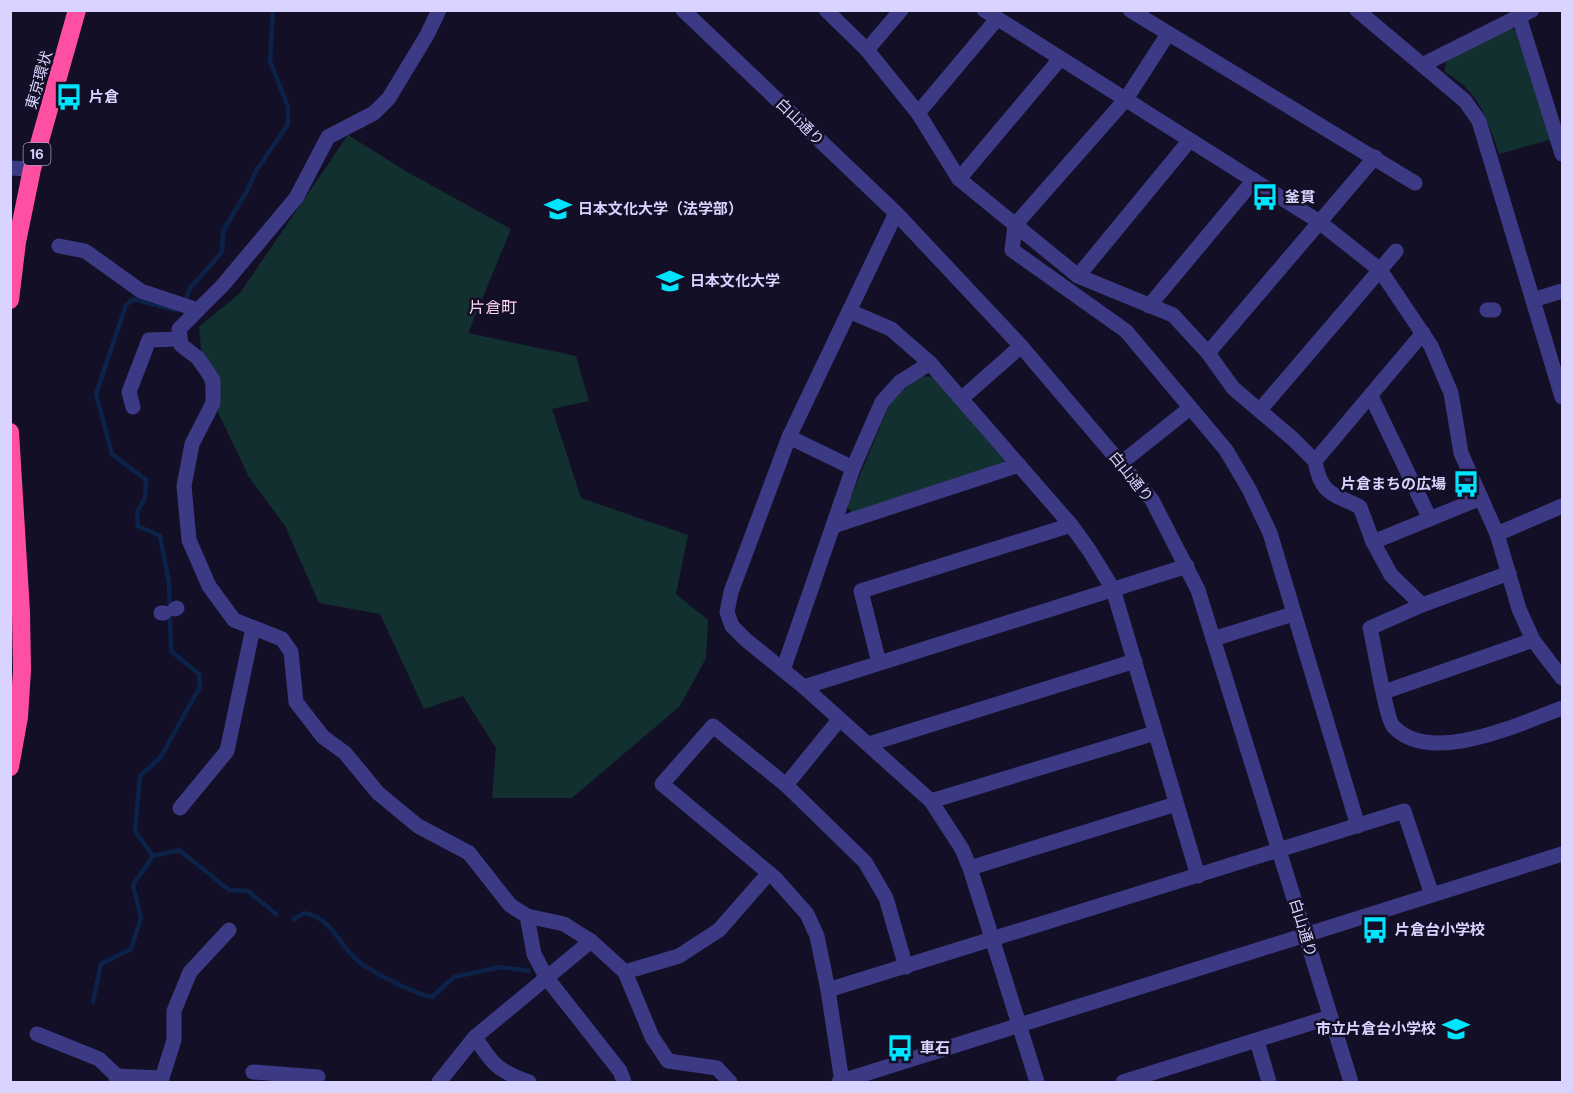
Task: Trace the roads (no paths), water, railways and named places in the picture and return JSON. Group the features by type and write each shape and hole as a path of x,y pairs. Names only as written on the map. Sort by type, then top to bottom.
{"highway":[{"name":"東京環状","path":"10,300 13,244 77,10"},
{"path":"10,432 14,579 21,612 22,670 19,717 10,767"}],"street":[{"path":"439,10 389,98 374,113 328,137 296,198 223,285 179,329 181,345 198,358 213,380 213,402 192,444 184,486 189,540 215,595 234,620 282,639 291,652 296,702 323,737 345,753 378,793 418,826 469,853 510,905 527,916 564,924 591,941 625,972 652,1037 668,1061 717,1068 730,1083"},
{"name":"白山通り","path":"683,10 896,213 1021,346 1152,500 1198,590 1351,1083"},
{"path":"826,10 867,50 918,113 958,179 1078,276 1173,315 1208,353 1233,388 1293,439 1315,461 1318,480 1327,491 1360,507 1373,542 1391,575 1422,605"},
{"path":"867,50 901,10"},
{"path":"984,10 1318,221 1380,270 1431,346 1451,393 1461,453 1497,534 1520,609 1533,640 1561,675"},
{"path":"1130,10 1415,183"},
{"path":"1364,12 1465,101 1479,121 1563,397"},
{"path":"1422,65 1522,12 1563,154"},
{"path":"918,113 997,19"},
{"path":"1168,34 1126,99 1015,225 1012,250 1126,331 1226,450 1249,489 1270,533 1358,826"},
{"path":"958,179 1060,59"},
{"path":"1078,276 1190,140"},
{"path":"1208,353 1374,157"},
{"path":"10,168 32,169"},
{"path":"1149,306 1254,180"},
{"path":"896,213 789,437 731,592 727,612 732,626 932,801 962,849 970,868 1037,1083"},
{"path":"59,246 85,251 141,291 198,310"},
{"path":"1260,410 1396,251"},
{"path":"1533,300 1563,291"},
{"path":"849,311 891,329 930,363 1071,525 1089,550 1113,589 1198,876"},
{"path":"1315,461 1423,333"},
{"path":"133,407 129,392 148,340 180,339"},
{"path":"961,399 1021,346"},
{"path":"783,670 853,468 882,402 900,381 930,363"},
{"path":"1371,396 1430,519"},
{"path":"1121,463 1190,408"},
{"path":"789,437 853,468"},
{"path":"833,526 1019,465"},
{"path":"1373,542 1480,498"},
{"path":"1497,534 1563,506"},
{"path":"879,663 861,591 1071,525"},
{"path":"804,687 1187,566"},
{"path":"1509,573 1422,605 1370,628 1392,725 1409,738 1446,744 1486,736 1563,708"},
{"path":"1213,639 1293,614"},
{"path":"180,808 227,752 253,628"},
{"path":"1384,692 1533,640"},
{"path":"869,744 1136,662"},
{"path":"786,785 839,720"},
{"path":"906,966 886,898 865,862 786,785 713,726 662,784 769,873 807,914 817,936 828,990 841,1082 1563,855"},
{"path":"932,801 1155,733"},
{"path":"970,868 1176,804"},
{"path":"828,990 1404,811 1432,895"},
{"path":"625,972 679,956 719,930 769,873"},
{"path":"527,916 534,954 546,977 620,1071 624,1083"},
{"path":"37,1034 99,1059 116,1079 162,1078 174,1040 174,1011 190,972 229,930"},
{"path":"439,1083 475,1037 591,941"},
{"path":"1123,1083 1330,1017"},
{"path":"475,1037 490,1061 505,1074 529,1083"},
{"path":"1257,1041 1269,1083"},
{"path":"253,1072 318,1075"}],"waterway":[{"path":"185,300 191,287 222,252 223,231 256,171 288,124 288,107 270,61 273,10"},
{"path":"93,1002 101,964 131,949 141,918 133,885 153,856 135,831 140,776 160,758 200,687 199,674 171,651 169,583 160,536 138,526 137,512 145,498 146,480 112,454 96,394 126,305 133,299 176,310"},
{"path":"153,856 179,850 229,890 248,891 276,914"},
{"path":"294,919 304,913 322,920 358,961 405,987 432,997 454,977 501,967 529,971"}],"place":[{"name":"片倉","path":"69,97"},
{"name":"釜貫","path":"1265,197"},
{"name":"日本文化大学（法学部）","path":"558,209"},
{"name":"日本文化大学","path":"670,281"},
{"name":"片倉まちの広場","path":"1466,484"},
{"name":"片倉台小学校","path":"1375,930"},
{"name":"市立片倉台小学校","path":"1456,1029"},
{"name":"車石","path":"900,1048"}],"district":[{"name":"片倉町","path":"493,307"}]}
